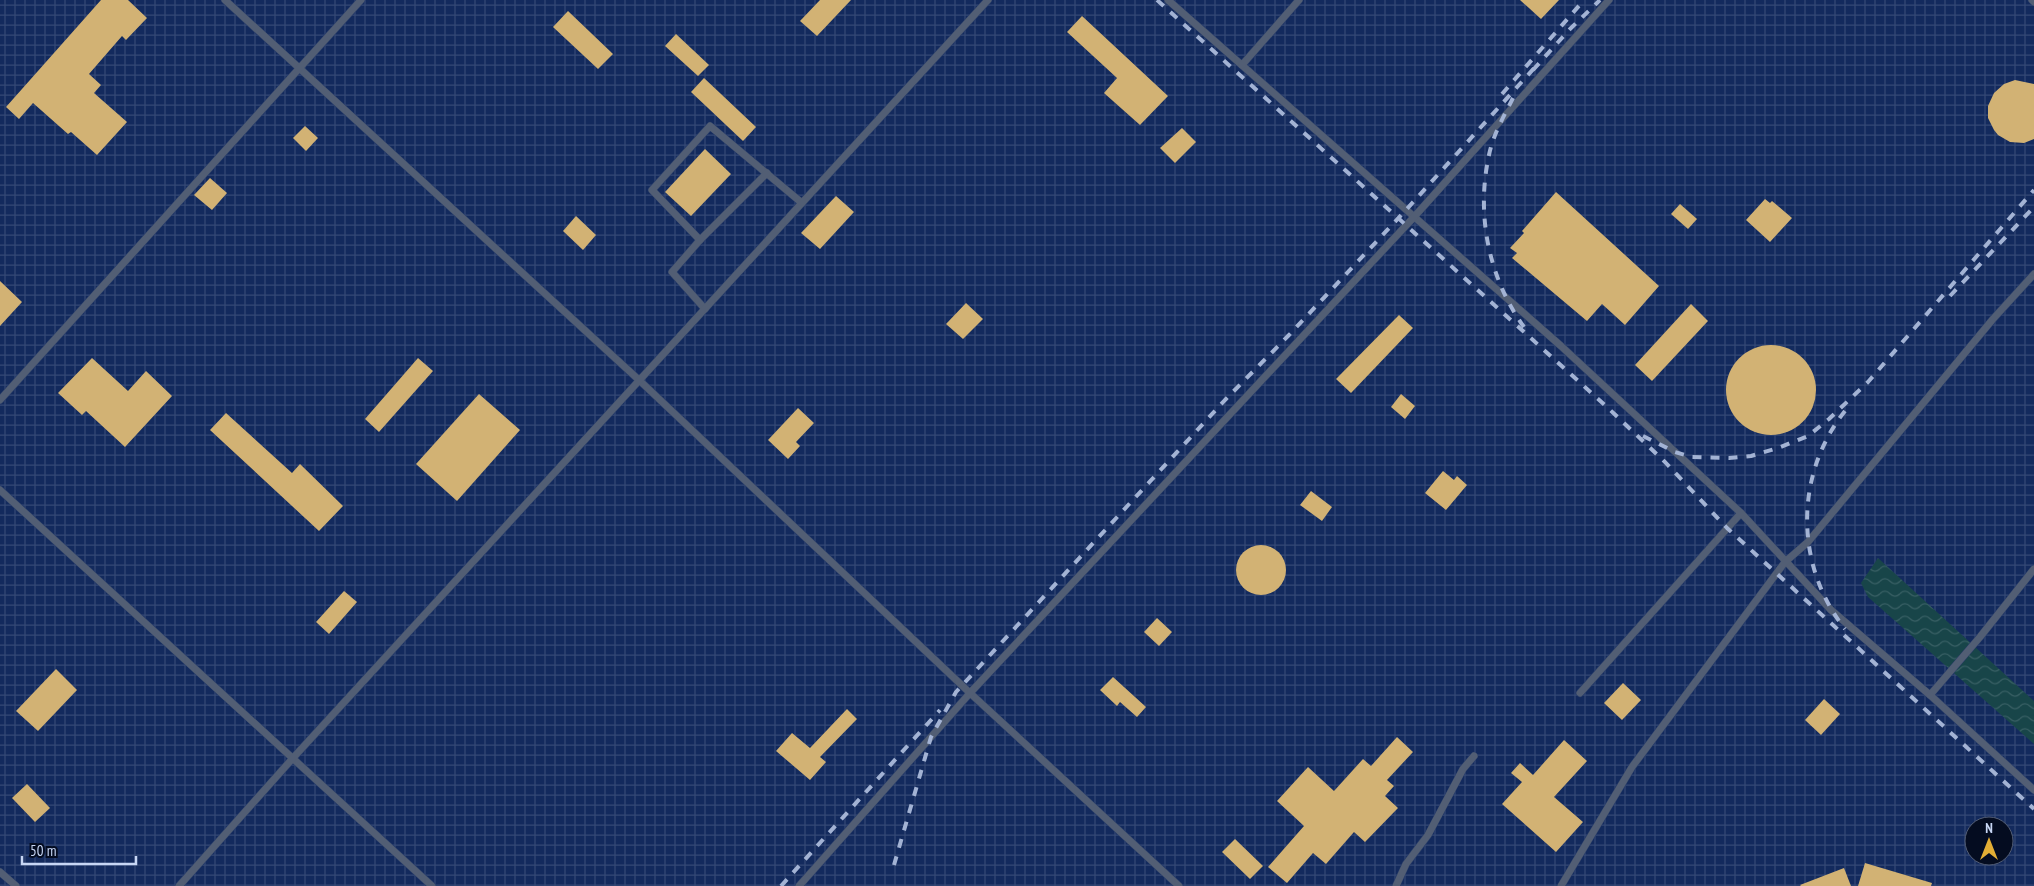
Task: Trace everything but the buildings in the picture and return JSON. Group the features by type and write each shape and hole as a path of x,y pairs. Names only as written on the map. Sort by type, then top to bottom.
{"lane":[{"path":"225,0 639,380 970,693 1179,886"},
{"path":"0,400 361,0"},
{"path":"179,886 292,758 988,0"},
{"path":"1168,0 1561,346 1741,513 1831,610 1930,695 2034,790"},
{"path":"1242,65 1299,0"},
{"path":"799,886 970,693 1414,218 1610,0"},
{"path":"700,240 652,190 710,126 802,203"},
{"path":"705,309 672,272 700,240 766,173"},
{"path":"1561,886 1632,766 1785,562 1808,542 1993,318 2034,274"},
{"path":"0,490 432,886"},
{"path":"1580,693 1741,513"},
{"path":"1930,695 1980,637 2034,569"},
{"path":"1396,886 1406,864 1428,835 1463,769 1474,756"},
{"path":"0,872 16,886"}],"shaded area":[{"path":"0,0 2034,0 2034,886 0,886"}],"water":[{"path":"1878,558 2034,701 2034,744 1868,597 1861,583"}],"railway":[{"path":"1157,0 1607,407 1665,462 1727,528 2034,809"},
{"path":"1502,94 1584,0"},
{"path":"1533,70 1570,29 1600,0"},
{"path":"894,865 931,737 956,692 1225,400 1289,335 1406,210 1537,65"},
{"path":"1513,98 1496,133 1489,155 1485,177 1485,222 1494,266 1512,308 1524,327"},
{"path":"1643,436 1675,452 1692,457 1729,458 1751,456 1808,436 1868,382 2034,190"},
{"path":"1950,296 2034,207"},
{"path":"1845,411 1828,436 1816,463 1809,491 1807,520 1810,549 1817,577 1829,604 1845,629"},
{"path":"781,886 940,710"}]}
